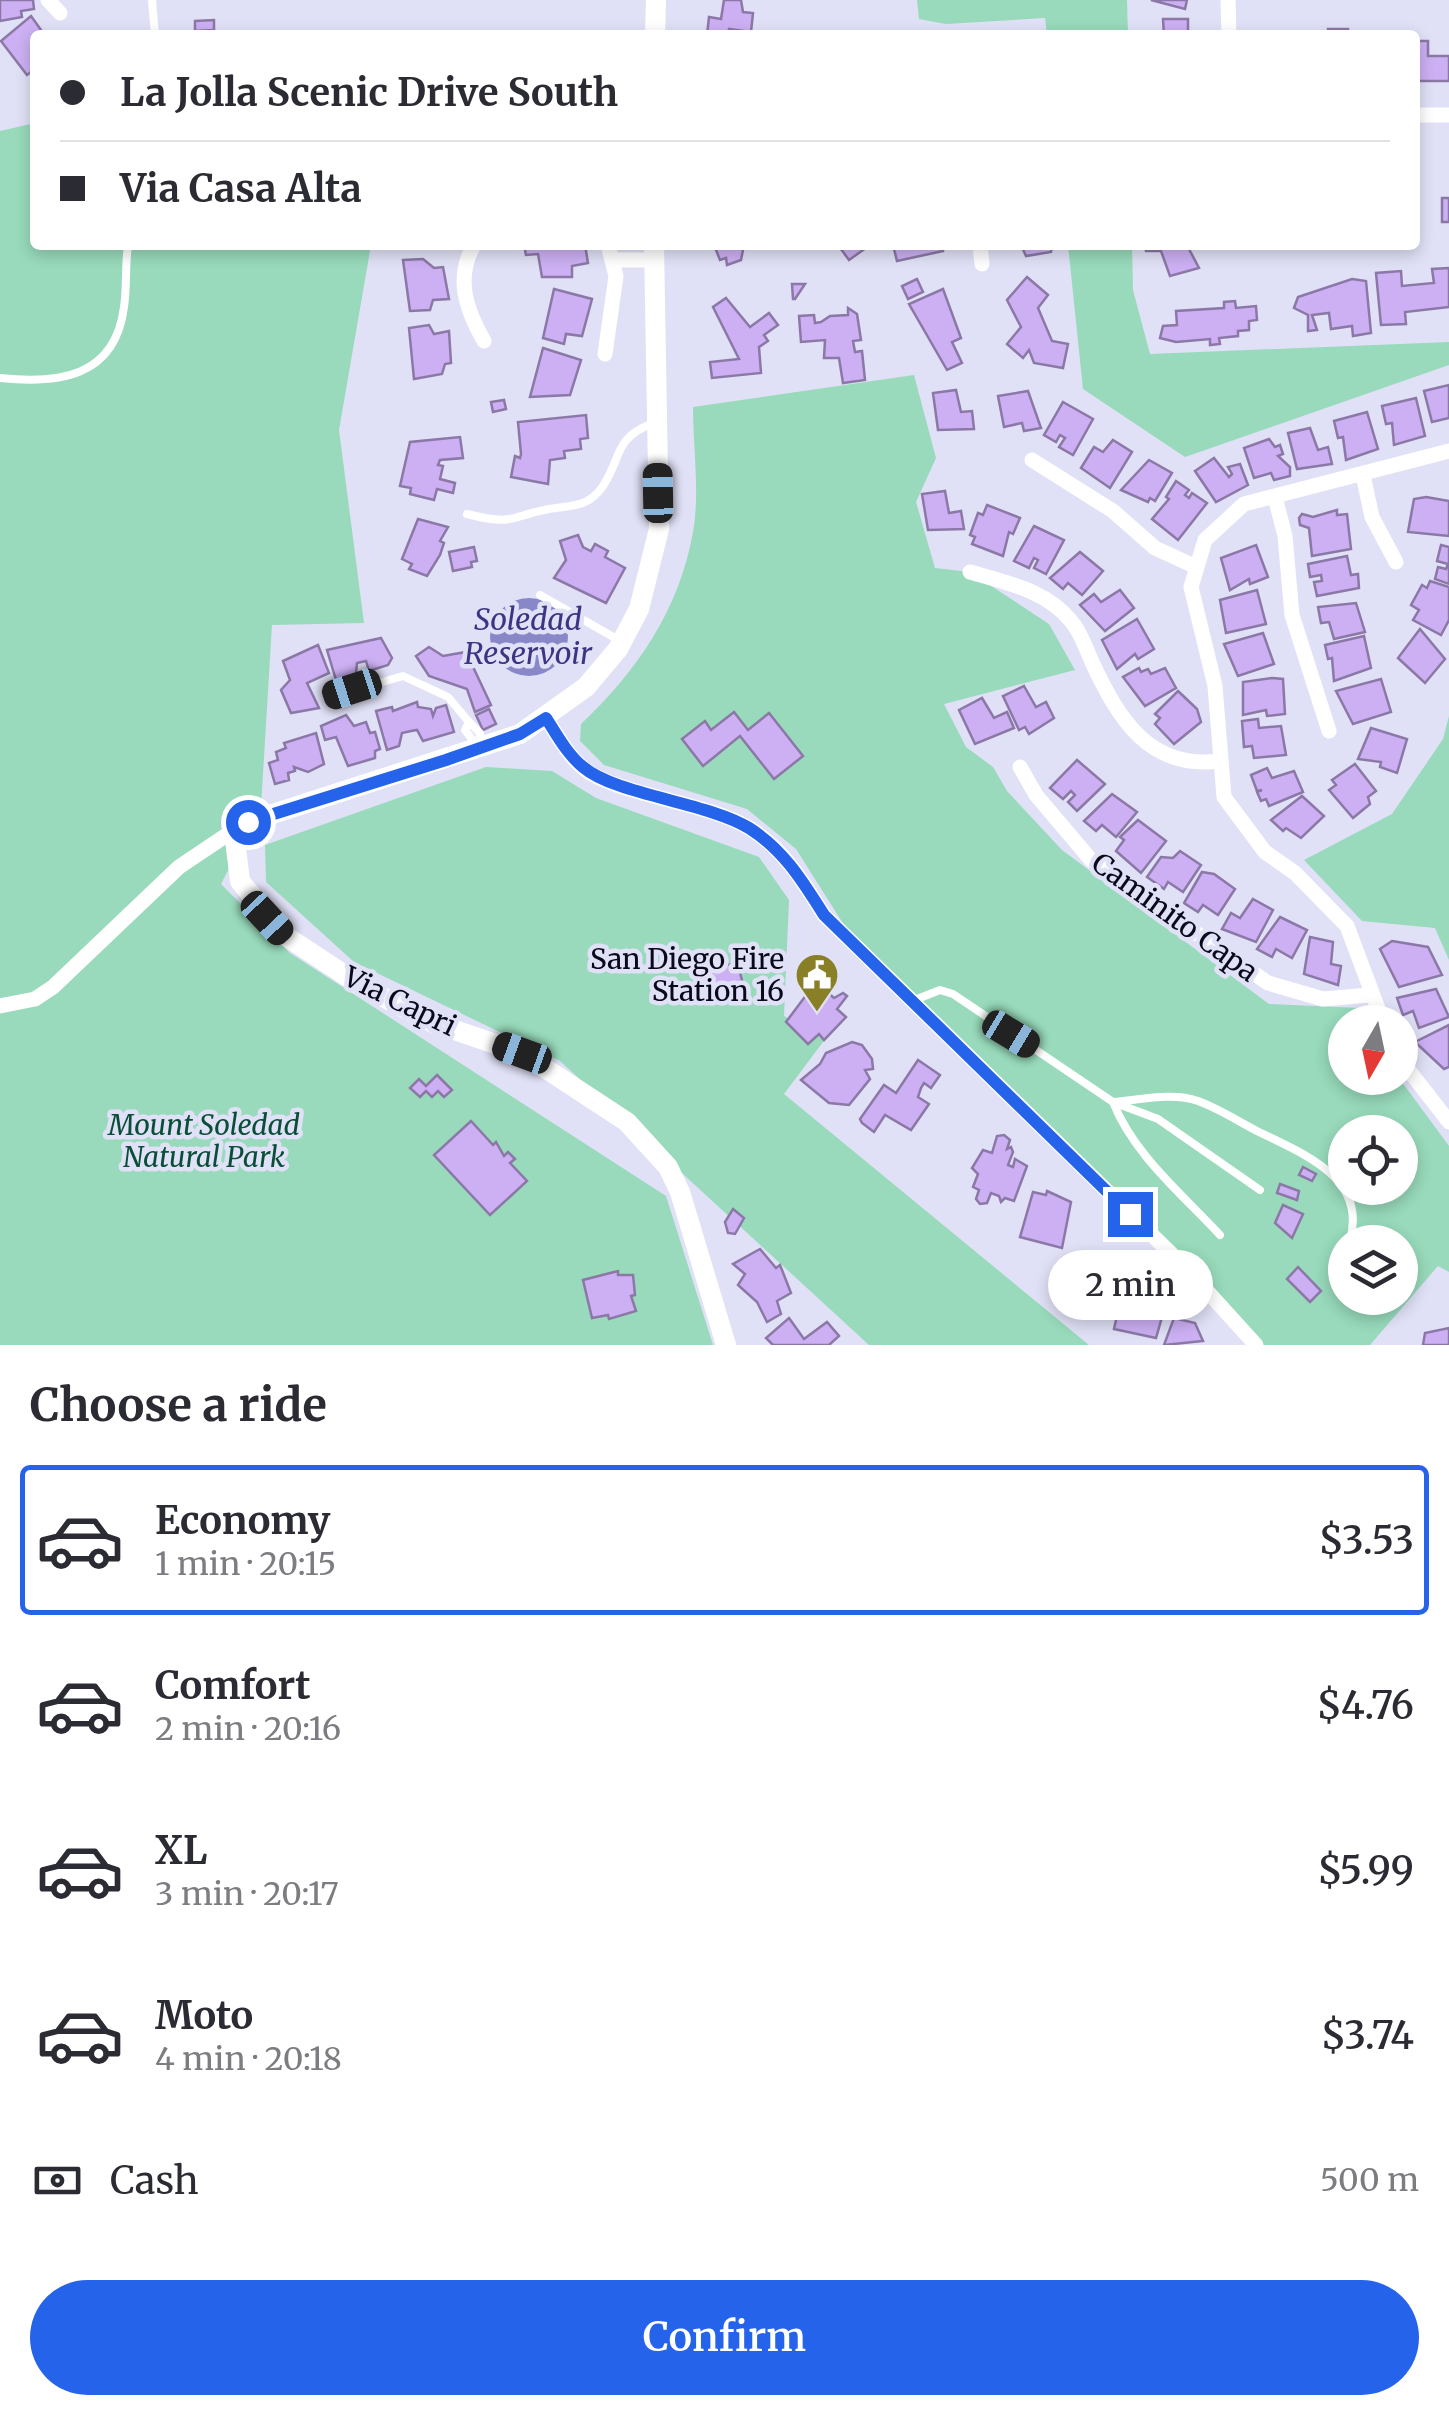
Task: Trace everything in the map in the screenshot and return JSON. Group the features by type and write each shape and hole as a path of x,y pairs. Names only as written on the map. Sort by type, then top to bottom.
{"street":[{"path":"48,0 60,12"},
{"path":"655,30 656,0"},
{"path":"1228,0 1229,30"},
{"path":"1420,114 1449,115"},
{"path":"471,250 463,264 463,282 470,318 484,341"},
{"path":"981,250 982,264"},
{"path":"0,1006 35,999 53,987 178,867 248,822 520,734 586,687 622,642 654,561 659,529 655,253 612,252 605,354"},
{"path":"1375,1005 1363,960 1347,926 1295,873 1265,852 1232,812 1219,761 1215,686 1190,587 1204,540 1244,504 1449,451"},
{"path":"1032,460 1113,511 1155,548 1194,566"},
{"path":"1363,475 1372,517 1396,562"},
{"path":"1275,497 1285,536 1292,615 1329,732"},
{"path":"970,572 1047,598 1073,623 1114,708 1145,744 1164,756 1199,764 1219,761"},
{"path":"546,718 564,747 593,774 724,816 750,829 787,858 824,915 1188,1270 1256,1345"},
{"name":"Caminito Capa","path":"1020,768 1036,796 1092,860 1268,983 1323,999 1370,995"},
{"name":"Via Capri","path":"248,822 235,840 240,881 281,933 360,985 431,1022 522,1053 627,1122 668,1167 680,1192 726,1345"},
{"path":"1418,1082 1449,1122"}],"lane":[{"path":"152,0 155,30"},
{"path":"0,378 64,380 91,368 108,350 124,312 128,250"},
{"path":"467,514 499,522 548,509 576,508 601,489 625,437 657,421"},
{"path":"540,595 622,642"},
{"path":"326,698 403,676 448,697 478,727 482,739 478,748"},
{"path":"912,1001 940,990 952,994 1113,1102 1158,1119 1260,1190"},
{"path":"1113,1102 1168,1097 1197,1100 1326,1166 1352,1200 1354,1225"},
{"path":"1113,1102 1122,1125 1149,1160 1220,1235"}],"green space":[{"path":"917,0 1127,0 1128,30 1046,30 1045,18 946,24 919,19"},
{"name":"Mount Soledad Natural Park","path":"30,124 30,250 370,250 339,430 364,623 272,625 261,807 221,884 290,953 666,1196 713,1345 0,1345 0,131"},
{"path":"1069,250 1132,250 1133,290 1150,354 1449,342 1449,365 1185,457 1083,389"},
{"path":"914,375 936,458 916,502 935,568 970,572 1049,624 1075,670 944,704 966,747 993,767 1007,791 1062,850 1269,1004 1328,1007 1328,1095 1412,1095 1449,1146 1449,1272 1438,1266 1418,1289 1418,1225 1328,1225 1328,1315 1396,1315 1370,1345 1254,1345 844,925 796,849 747,809 604,765 580,741 581,724 638,660 678,587 693,532 693,407"},
{"path":"1449,716 1449,960 1435,928 1362,921 1304,860 1392,814 1443,739"},
{"path":"486,767 552,771 596,798 759,857 789,900 784,1016 826,1038 784,1094 1089,1345 869,1345 560,1061 354,962 266,882 265,845"}],"water":[{"name":"Soledad Reservoir","path":"529,598 544,601 556,610 565,622 565,652 556,664 544,673 529,676 514,673 502,664 493,652 490,637 493,622 502,610 514,601"}],"building":[{"path":"0,0 33,0 34,9 21,11 22,17 0,21"},
{"path":"724,0 741,0 743,12 753,13 751,30 708,30 709,17 721,19"},
{"path":"1151,0 1187,0 1185,9"},
{"path":"31,16 41,30 30,30 30,73 27,75 1,41"},
{"path":"1163,19 1188,19 1188,30 1164,30"},
{"path":"214,20 214,30 195,30 195,21"},
{"path":"1420,41 1428,41 1428,56 1449,56 1449,81 1420,81"},
{"path":"1442,198 1449,198 1449,222 1442,222"},
{"path":"525,250 586,250 588,263 572,266 572,277 542,277 538,254 526,255"},
{"path":"716,250 743,250 741,260 727,265 726,258 720,260"},
{"path":"842,250 863,250 849,260"},
{"path":"894,250 943,250 943,251 897,261"},
{"path":"1023,250 1051,250 1051,252 1026,256"},
{"path":"1190,250 1199,268 1170,276 1161,251 1146,251"},
{"path":"423,259 434,268 443,267 449,299 433,300 430,310 410,311 403,260"},
{"path":"1449,268 1449,307 1405,312 1406,324 1381,325 1376,273 1401,271 1402,286 1434,283 1432,269"},
{"path":"1027,277 1048,295 1038,308 1052,341 1068,344 1063,368 1034,363 1029,350 1023,358 1007,344 1021,327 1007,300"},
{"path":"917,279 923,292 908,299 902,286"},
{"path":"1352,279 1366,281 1371,333 1353,336 1352,326 1331,329 1329,313 1312,315 1317,330 1308,331 1308,315 1294,308 1298,297"},
{"path":"792,284 805,284 795,299 793,299"},
{"path":"554,289 592,299 582,336 566,334 564,344 543,338"},
{"path":"943,289 961,338 952,342 962,363 947,370 909,304"},
{"path":"726,298 750,327 769,313 778,325 764,335 768,341 759,347 761,373 712,378 710,362 739,359 713,307"},
{"path":"1235,301 1236,308 1256,306 1257,320 1249,321 1249,330 1238,331 1238,336 1219,338 1220,344 1210,345 1210,339 1176,342 1160,338 1163,326 1177,325 1176,311 1224,308 1224,302"},
{"path":"848,308 857,314 861,340 853,341 855,352 862,351 865,380 843,383 839,358 824,358 825,340 801,342 799,316 814,315 815,323 830,316 848,315"},
{"path":"429,325 434,334 449,331 451,363 445,364 442,374 414,379 409,328"},
{"path":"543,348 581,360 570,395 530,397"},
{"path":"1449,385 1449,418 1432,422 1424,391"},
{"path":"956,390 961,412 972,411 974,429 938,430 933,393"},
{"path":"1028,391 1041,428 1024,431 1022,423 1004,427 998,396"},
{"path":"1416,398 1425,436 1394,445 1392,423 1386,424 1382,406"},
{"path":"504,400 506,409 493,412 491,402"},
{"path":"1063,402 1093,419 1073,455 1059,447 1065,438 1060,435 1056,442 1044,435"},
{"path":"1367,412 1378,449 1346,460 1343,437 1338,438 1334,421"},
{"path":"586,415 588,438 580,439 581,449 564,451 565,458 550,460 548,484 511,477 515,456 520,458 521,454 518,422"},
{"path":"1310,428 1318,450 1328,447 1332,464 1297,469 1288,433"},
{"path":"460,437 463,458 440,460 438,465 443,466 440,479 455,483 453,493 437,489 434,500 410,494 411,488 400,486 410,442"},
{"path":"1269,439 1275,447 1280,445 1283,454 1278,456 1290,467 1290,476 1274,480 1271,473 1254,478 1244,448"},
{"path":"1113,440 1132,452 1110,488 1081,468 1094,447 1103,452"},
{"path":"1214,458 1229,477 1232,474 1228,467 1240,464 1248,485 1216,502 1195,471"},
{"path":"1149,460 1172,473 1155,501 1150,498 1148,502 1121,490"},
{"path":"1176,481 1189,490 1185,495 1189,498 1192,493 1207,503 1178,540 1152,519 1169,499 1166,497"},
{"path":"945,491 949,513 961,511 964,529 928,530 922,494"},
{"path":"1414,499 1449,501 1449,536 1408,532"},
{"path":"987,505 1020,518 1013,534 1009,532 1003,556 972,544 975,537 970,535 978,513 983,515"},
{"path":"1337,510 1337,515 1347,514 1351,549 1312,556 1309,528 1300,525 1299,518 1302,514 1313,517"},
{"path":"418,519 448,527 440,541 444,543 440,555 427,576 409,569 412,564 402,559"},
{"path":"1034,526 1064,540 1046,574 1034,568 1038,560 1034,558 1029,568 1014,561"},
{"path":"578,535 583,547 591,551 595,544 608,551 605,557 625,568 606,603 554,578 566,560 560,541"},
{"path":"1256,545 1268,577 1250,584 1249,579 1230,590 1221,558"},
{"path":"1441,545 1449,547 1449,584 1435,579 1438,567 1446,569 1448,564 1437,561"},
{"path":"474,547 477,561 471,562 472,567 453,571 449,552"},
{"path":"1080,552 1103,571 1082,595 1068,583 1063,589 1050,578"},
{"path":"1347,556 1351,575 1358,574 1359,588 1317,596 1314,582 1322,581 1321,575 1310,577 1308,564"},
{"path":"1430,581 1449,587 1449,620 1441,635 1413,620 1419,610 1411,605 1422,585 1427,588"},
{"path":"1120,590 1134,608 1105,631 1080,605 1094,594 1101,602"},
{"path":"1257,590 1266,624 1226,633 1220,600"},
{"path":"1356,603 1365,632 1334,639 1329,622 1321,623 1318,607"},
{"path":"1137,619 1154,649 1138,659 1135,654 1117,669 1102,640"},
{"path":"1420,629 1445,659 1425,683 1398,658"},
{"path":"1263,633 1274,664 1238,676 1224,644"},
{"path":"1364,636 1371,668 1334,681 1332,658 1328,659 1325,645"},
{"path":"381,638 392,658 388,665 369,671 366,661 357,663 356,674 336,680 327,650"},
{"path":"318,645 329,673 307,683 319,708 291,713 281,690 290,680 283,661"},
{"path":"429,647 443,656 466,652 491,705 475,712 467,689 429,676 416,656"},
{"path":"1139,668 1141,672 1148,669 1151,674 1165,668 1176,688 1145,706 1123,677"},
{"path":"1283,679 1285,714 1267,716 1266,710 1243,715 1243,682"},
{"path":"1381,679 1391,712 1353,724 1336,691"},
{"path":"1024,686 1036,707 1046,702 1054,718 1029,734 1025,727 1019,730 1003,696"},
{"path":"1178,691 1197,709 1201,722 1174,744 1155,724 1160,718 1155,714"},
{"path":"982,698 994,718 1007,712 1014,728 975,744 959,710"},
{"path":"417,702 418,707 431,709 433,716 436,708 446,705 454,732 423,741 417,730 402,733 399,746 387,750 376,711 392,707 393,711"},
{"path":"489,709 496,724 483,730 476,715"},
{"path":"734,712 748,730 769,713 803,756 774,779 740,736 703,766 682,739 705,721 711,730"},
{"path":"346,715 354,726 366,722 370,733 375,732 380,749 375,751 375,758 348,766 336,737 325,740 321,726"},
{"path":"1258,719 1259,728 1281,726 1286,755 1254,758 1252,746 1244,747 1242,721"},
{"path":"1371,728 1407,739 1397,773 1380,767 1381,762 1358,759"},
{"path":"316,733 324,764 308,772 294,767 295,771 288,773 289,780 275,784 269,763 278,760 276,752 286,748 284,743"},
{"path":"1077,760 1105,784 1077,811 1068,802 1075,795 1071,791 1063,799 1050,788"},
{"path":"1355,764 1376,791 1368,797 1370,804 1353,818 1329,790 1336,785 1332,780"},
{"path":"1267,768 1272,778 1294,771 1303,792 1269,806 1266,799 1261,801 1257,792 1262,790 1257,791 1251,775"},
{"path":"1112,794 1137,812 1116,837 1102,825 1096,831 1084,821"},
{"path":"1302,796 1324,816 1301,838 1286,828 1283,831 1271,820"},
{"path":"1138,820 1166,841 1141,873 1116,851 1124,840 1120,837"},
{"path":"1180,851 1201,865 1183,892 1168,882 1164,889 1147,877 1161,857 1173,858"},
{"path":"1202,872 1214,874 1235,889 1218,915 1203,905 1198,912 1184,903"},
{"path":"1253,899 1273,910 1256,942 1222,929 1231,913 1240,918"},
{"path":"1280,917 1307,930 1292,958 1276,949 1272,957 1257,949"},
{"path":"1310,937 1333,942 1331,964 1341,966 1338,985 1304,974"},
{"path":"1392,941 1428,947 1442,975 1399,987 1380,949"},
{"path":"738,964 746,997 690,1002 689,990 698,990 696,967"},
{"name":"San Diego Fire Station 16","path":"816,982 834,998 843,993 847,996 837,1009 846,1017 824,1040 819,1034 808,1044 786,1022"},
{"path":"1436,989 1449,1017 1419,1028 1418,1005 1399,1005 1397,998"},
{"path":"1449,1025 1449,1067 1444,1069 1418,1040"},
{"path":"852,1042 862,1045 872,1059 873,1069 865,1070 870,1079 849,1105 829,1103 801,1080 820,1064 826,1053"},
{"path":"918,1060 940,1075 931,1088 924,1083 921,1088 918,1097 929,1104 911,1130 885,1115 874,1132 860,1119 884,1085 896,1093"},
{"path":"437,1075 452,1090 444,1097 438,1091 432,1097 426,1091 420,1097 410,1088 419,1079 426,1086"},
{"path":"471,1121 493,1145 496,1142 504,1156 508,1152 515,1159 510,1163 527,1181 490,1215 434,1155"},
{"path":"1004,1135 1010,1140 1007,1149 1011,1147 1013,1152 1008,1165 1013,1167 1015,1159 1027,1166 1014,1201 1005,1198 1001,1202 999,1196 991,1193 987,1203 980,1204 976,1199 979,1190 973,1187 978,1174 972,1168 983,1150 992,1153 997,1136"},
{"path":"1303,1167 1316,1174 1312,1181 1299,1175"},
{"path":"1280,1184 1299,1191 1297,1200 1277,1193"},
{"path":"1047,1191 1071,1202 1062,1248 1020,1237 1033,1192 1046,1195"},
{"path":"1283,1205 1303,1214 1292,1238 1275,1223"},
{"path":"733,1209 744,1218 735,1234 728,1233 725,1222"},
{"path":"760,1249 776,1268 780,1265 791,1293 777,1301 781,1314 767,1322 757,1302 738,1285 745,1274 733,1264"},
{"path":"1298,1267 1321,1291 1310,1302 1287,1279"},
{"path":"618,1271 618,1275 633,1275 635,1295 631,1296 636,1311 609,1319 608,1315 592,1318 583,1280"},
{"path":"1124,1284 1149,1290 1146,1301 1164,1310 1156,1338 1114,1329"},
{"path":"789,1318 804,1339 827,1322 839,1336 829,1345 773,1345 766,1338"},
{"path":"1174,1318 1195,1323 1203,1341 1164,1345"},
{"path":"1449,1328 1449,1345 1423,1345 1425,1333"}],"place":[{"name":"San Diego Fire Station 16","path":"817,1013"}],"route":[{"path":"248,822 260,815 446,760 520,734 546,718 564,747 593,774 724,816 750,829 787,858 824,915 1130,1214"}]}
